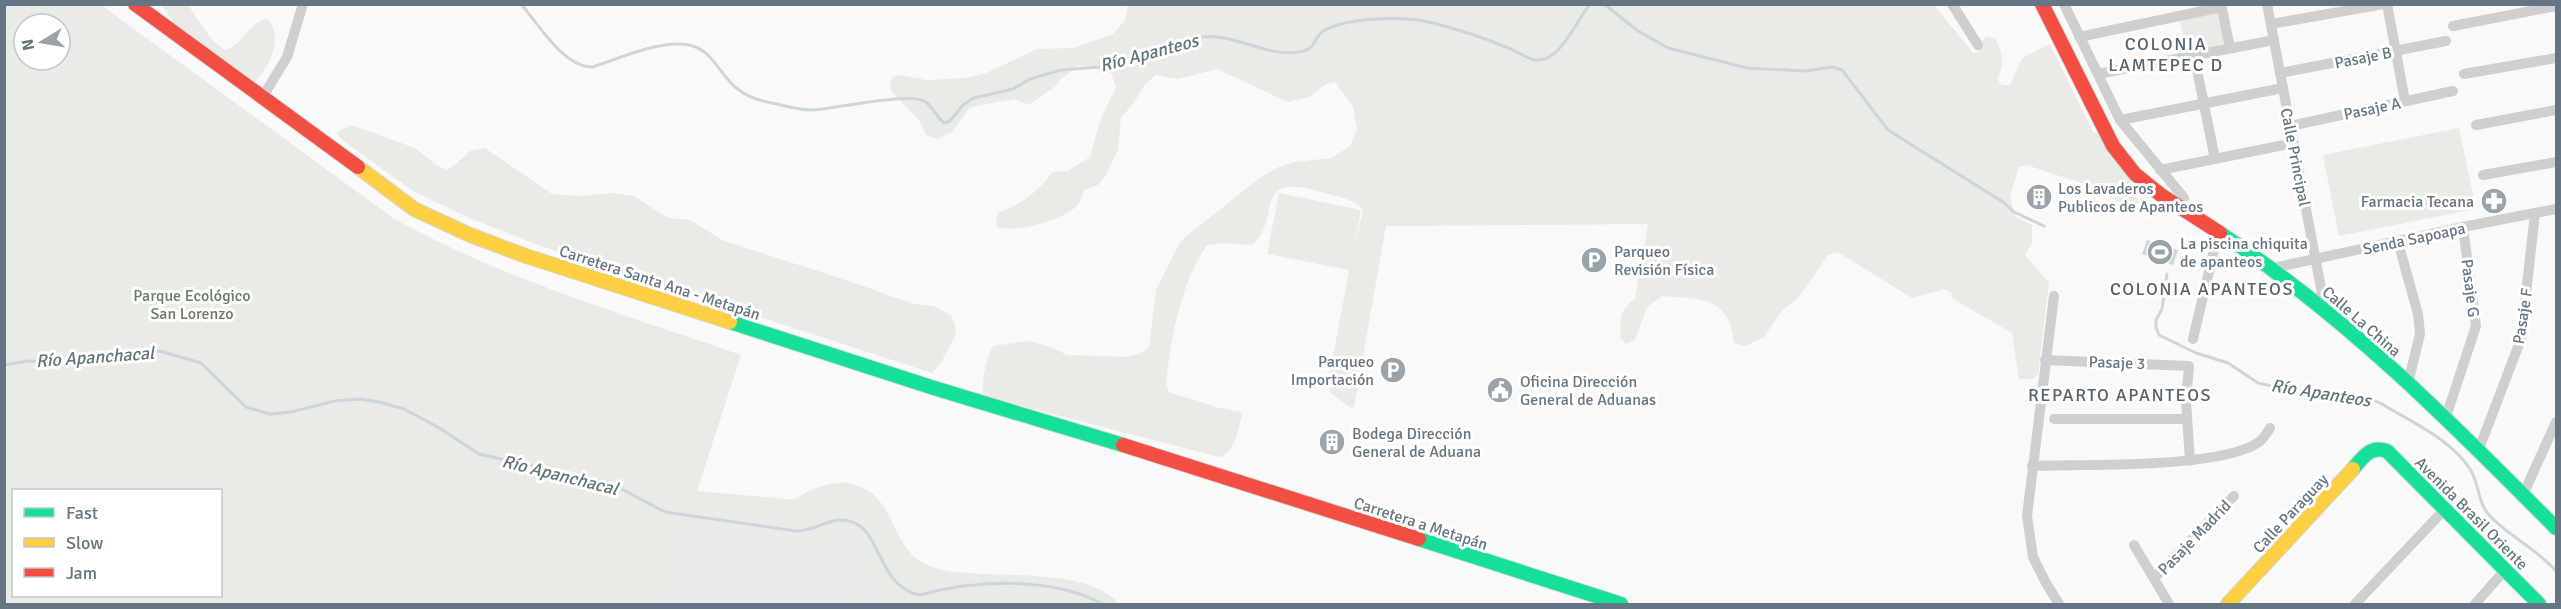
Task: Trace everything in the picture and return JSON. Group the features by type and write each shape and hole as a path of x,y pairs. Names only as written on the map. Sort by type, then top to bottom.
{"main road":[{"name":"Carretera Santa Ana - Metapán","path":"135,4 414,209 470,235 526,256 934,388 1212,472"},
{"name":"Calle La China","path":"2042,4 2113,146 2135,174 2161,195 2273,268 2325,309 2446,417 2556,528"},
{"name":"Avenida Brasil Oriente","path":"2379,448 2387,451 2539,604"},
{"name":"Calle Paraguay","path":"2228,604 2369,451 2379,448"},
{"name":"Carretera a Metapán","path":"1212,472 1621,604"}],"street":[{"path":"262,98 287,57 303,4"},
{"path":"1952,4 1978,45"},
{"path":"2064,4 2120,120 2184,198"},
{"name":"Calle Principal","path":"2267,4 2325,309"},
{"path":"2271,24 2386,4 2405,101"},
{"path":"2079,37 2221,6 2230,48"},
{"path":"2453,26 2556,6"},
{"path":"2098,74 2274,40"},
{"name":"Pasaje B","path":"2280,73 2446,41"},
{"path":"2194,55 2215,159"},
{"path":"2464,74 2556,58"},
{"path":"2120,120 2283,88"},
{"name":"Pasaje A","path":"2290,126 2453,91"},
{"path":"2476,125 2556,110"},
{"path":"2160,170 2294,143"},
{"path":"2483,175 2556,162"},
{"name":"Senda Sapoapa","path":"2273,268 2556,209"},
{"name":"Pasaje F","path":"2479,449 2521,339 2535,213"},
{"name":"Pasaje G","path":"2446,417 2476,326 2463,227"},
{"path":"2193,339 2218,233"},
{"path":"2398,242 2418,314 2420,334 2408,383"},
{"path":"2054,296 2027,516 2034,557 2046,584 2060,604"},
{"name":"Pasaje 3","path":"2045,360 2189,366 2186,419"},
{"path":"2054,419 2186,419 2190,461"},
{"path":"2523,495 2556,422"},
{"path":"2032,466 2190,461 2240,451 2260,441 2270,428"},
{"name":"Pasaje Madrid","path":"2154,578 2234,496"},
{"path":"2355,604 2445,509"},
{"path":"2134,545 2169,604"},
{"path":"2475,604 2505,570"}],"shaded area":[{"name":"La piscina chiquita de apanteos","path":"2147,240 2178,250 2173,265 2142,254"},
{"path":"853,527 880,604 660,604 683,530 786,538 797,555"}],"green space":[{"name":"Parque Ecológico San Lorenzo","path":"4,5 101,5 393,218 434,240 520,277 608,310 741,355 697,491 789,499 835,483 848,483 866,490 878,500 909,551 921,562 939,569 959,572 1034,576 1083,583 1103,592 1119,604 880,604 852,527 796,556 786,538 683,530 660,604 5,604"},
{"path":"161,5 188,5 212,40 225,50 237,43 260,21 266,19 272,25 275,33 270,60 255,81 177,26"},
{"path":"1128,5 1934,5 1974,54 1979,51 1982,41 1987,36 1995,39 2002,59 1997,79 2002,85 2010,85 2022,58 2050,44 2093,132 2099,133 2135,189 2139,203 2129,207 2078,182 2027,165 2019,167 2010,196 2015,216 2032,225 2032,243 2025,255 2049,283 2038,374 2033,379 2019,379 2012,333 1953,299 1951,292 1944,289 1912,298 1838,252 1828,255 1804,290 1795,301 1783,309 1764,337 1745,346 1734,343 1726,316 1711,303 1689,298 1662,296 1647,307 1635,340 1626,344 1621,339 1621,316 1635,299 1648,224 1386,226 1354,407 1351,408 1330,392 1329,379 1349,270 1267,254 1279,193 1361,210 1354,249 1363,210 1356,203 1341,197 1301,187 1285,187 1276,192 1271,200 1266,223 1252,245 1222,243 1207,245 1190,277 1178,312 1166,385 1169,392 1216,407 1241,412 1242,416 1232,446 1229,451 1219,457 987,397 983,394 986,363 993,346 1029,341 1051,347 1067,355 1125,357 1139,354 1149,347 1156,290 1179,244 1186,236 1276,168 1294,162 1332,158 1350,146 1357,129 1353,106 1335,82 1326,84 1309,97 1288,102 1217,69 1178,79 1156,75 1145,84 1121,118 1118,150 1106,175 1098,185 1084,190 1076,207 1069,212 1049,221 1015,228 997,227 996,220 999,212 1029,196 1053,172 1068,171 1090,157 1100,121 1116,87 1111,73 1078,65 1056,86 1028,105 1015,99 970,107 952,132 938,139 926,135 919,120 892,92 890,83 893,77 898,75 926,80 967,78 986,73 1037,49 1074,48 1113,34 1125,20"},
{"path":"2222,7 2230,48 2188,56 2179,16"},
{"path":"351,125 415,148 436,165 447,170 470,151 485,148 552,194 582,196 611,193 634,196 668,218 690,220 724,241 913,304 933,306 951,315 956,334 941,363 932,373 538,245 467,217 413,191 341,139 337,132"},
{"path":"2459,128 2476,209 2339,236 2323,155"}],"waterway":[{"name":"Río Apanteos","path":"521,4 562,53 582,65 592,67 653,47 689,45 705,52 732,85 757,99 813,110 889,99 918,99 926,102 944,123 950,121 963,105 974,98 1013,89 1030,79 1061,70 1113,66 1201,37 1225,38 1286,53 1299,52 1309,49 1321,33 1336,25 1365,20 1411,20 1425,21 1454,29 1509,48 1531,59 1542,60 1557,51 1590,4"},
{"name":"Río Apanteos","path":"1604,4 1638,31 1668,48 1747,68 1805,71 1832,67 1842,70 1888,130 2003,202 2014,212 2044,226"},
{"name":"Río Apanteos","path":"2167,274 2162,309 2156,320 2159,335 2196,353 2228,363 2258,383 2324,397 2371,399 2418,425 2441,440 2462,458 2473,475 2483,505 2489,515 2556,571"},
{"name":"Río Apanchacal","path":"4,365 28,361 66,362 160,351 201,363 246,407 270,414 291,412 335,401 360,399 379,402 404,409 436,426 479,454 612,484 665,512 796,531 803,531 829,522 849,521 860,526 868,534 895,580 905,589 919,595 964,586 1012,583 1060,589 1103,604"}],"traffic: fast":[{"path":"2220,233 2311,299 2354,335 2437,410 2556,528"},
{"path":"730,322 934,388 1123,445"},
{"path":"2353,469 2364,456 2372,451 2387,451 2539,604"},
{"path":"1419,539 1621,604"}],"traffic: slow":[{"path":"358,167 414,209 470,235 526,256 730,322"},
{"path":"2228,604 2353,469"}],"traffic: jam":[{"path":"135,4 358,167"},
{"path":"2042,4 2113,146 2135,174 2161,195 2220,233"},
{"path":"1123,445 1419,539"}],"place":[{"name":"Los Lavaderos Publicos de Apanteos","path":"2039,197"},
{"name":"Farmacia Tecana","path":"2494,201"},
{"name":"La piscina chiquita de apanteos","path":"2160,252"},
{"name":"Parqueo Revisión Física","path":"1594,260"},
{"name":"Parqueo Importación","path":"1393,370"},
{"name":"Oficina Dirección General de Aduanas","path":"1500,390"},
{"name":"Bodega Dirección General de Aduana","path":"1332,442"}],"district":[{"name":"COLONIA LAMTEPEC D","path":"2166,54"},
{"name":"COLONIA APANTEOS","path":"2202,289"},
{"name":"REPARTO APANTEOS","path":"2120,395"}]}
